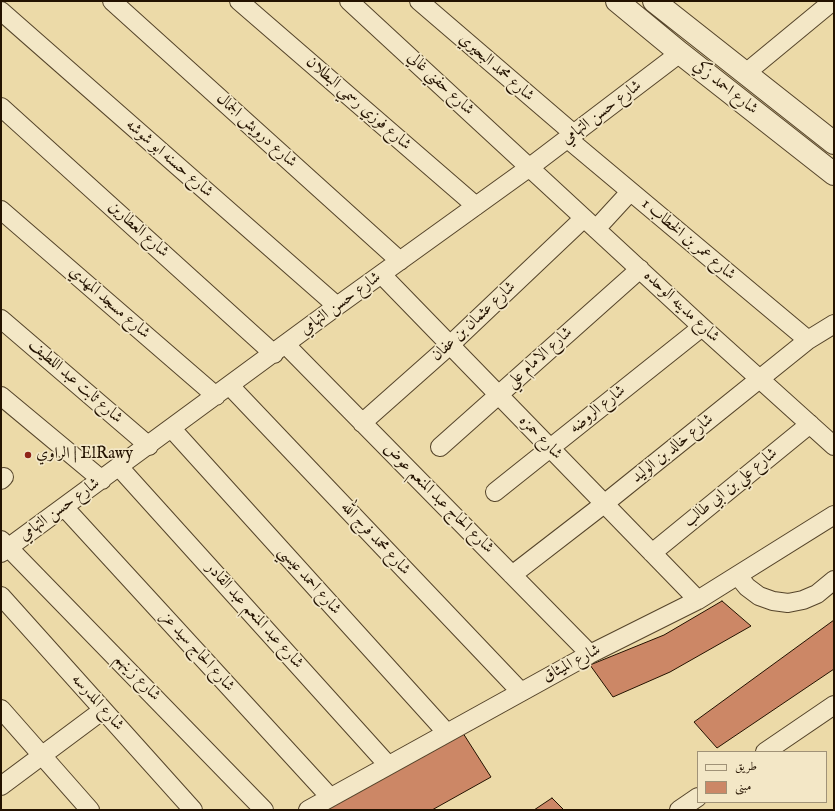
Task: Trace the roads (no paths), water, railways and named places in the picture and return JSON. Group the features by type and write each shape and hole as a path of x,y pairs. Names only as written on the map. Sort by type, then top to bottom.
{"street":[{"name":"شارع درويش الجمال","path":"112,1 400,261"},
{"name":"شارع فوزي رسمي البطلان","path":"239,1 476,206"},
{"name":"شارع حفني غالي","path":"349,1 530,167"},
{"name":"شارع محمد البحيري","path":"419,1 571,136"},
{"name":"شارع احمد زكي","path":"617,1 680,53 834,174"},
{"name":"شارع احمد زكي","path":"654,1 747,72 834,143"},
{"path":"747,72 813,7 833,1"},
{"name":"شارع حسنه ابو شوشه","path":"1,11 338,306"},
{"name":"شارع حسن التهامي","path":"4,546 102,480 530,167 680,53"},
{"name":"شارع العطارين","path":"1,107 280,349"},
{"name":"شارع عمر بن الخطاب 1","path":"571,136 630,192 808,340"},
{"name":"شارع مدينه الوحده","path":"530,167 702,327 834,446"},
{"name":"شارع عثمان بن عفان","path":"362,423 590,224 630,192"},
{"name":"شارع مسجد المهدي","path":"1,210 223,391"},
{"name":"شارع الامام علي","path":"440,446 640,269"},
{"name":"شارع حمزه","path":"382,275 698,600"},
{"name":"شارع ثابت عبد اللطيف","path":"1,319 148,446"},
{"name":"شارع خالد بن الوليد","path":"512,575 604,504 808,340 834,324"},
{"name":"شارع الروضه","path":"495,492 702,327"},
{"name":"شارع الحاج عبد المنعم عوض","path":"280,349 362,423 590,654"},
{"name":"شارع محمد فرج الله","path":"223,391 521,692"},
{"path":"1,396 102,480"},
{"name":"شارع علي بن ابي طالب","path":"652,553 810,424"},
{"name":"شارع احمد عيسي","path":"172,428 447,734"},
{"name":"شارع عبد المنعم عبد القادر","path":"119,467 388,765"},
{"name":"شارع الحاج سيد عز","path":"64,507 330,797"},
{"name":"شارع الميثاق","path":"308,810 590,654 698,600 834,515"},
{"name":"شارع زينهم","path":"4,546 264,810"},
{"path":"738,576 747,587 759,596 773,601 788,603 803,600 817,594 834,580"},
{"name":"شارع المدرسه","path":"1,596 193,810"},
{"path":"766,751 834,705"},
{"path":"1,709 90,810"},
{"path":"1,786 103,710"},
{"path":"679,810 697,798"}],"place":[{"name":"الراوي | ElRawy","path":"28,455"}]}
